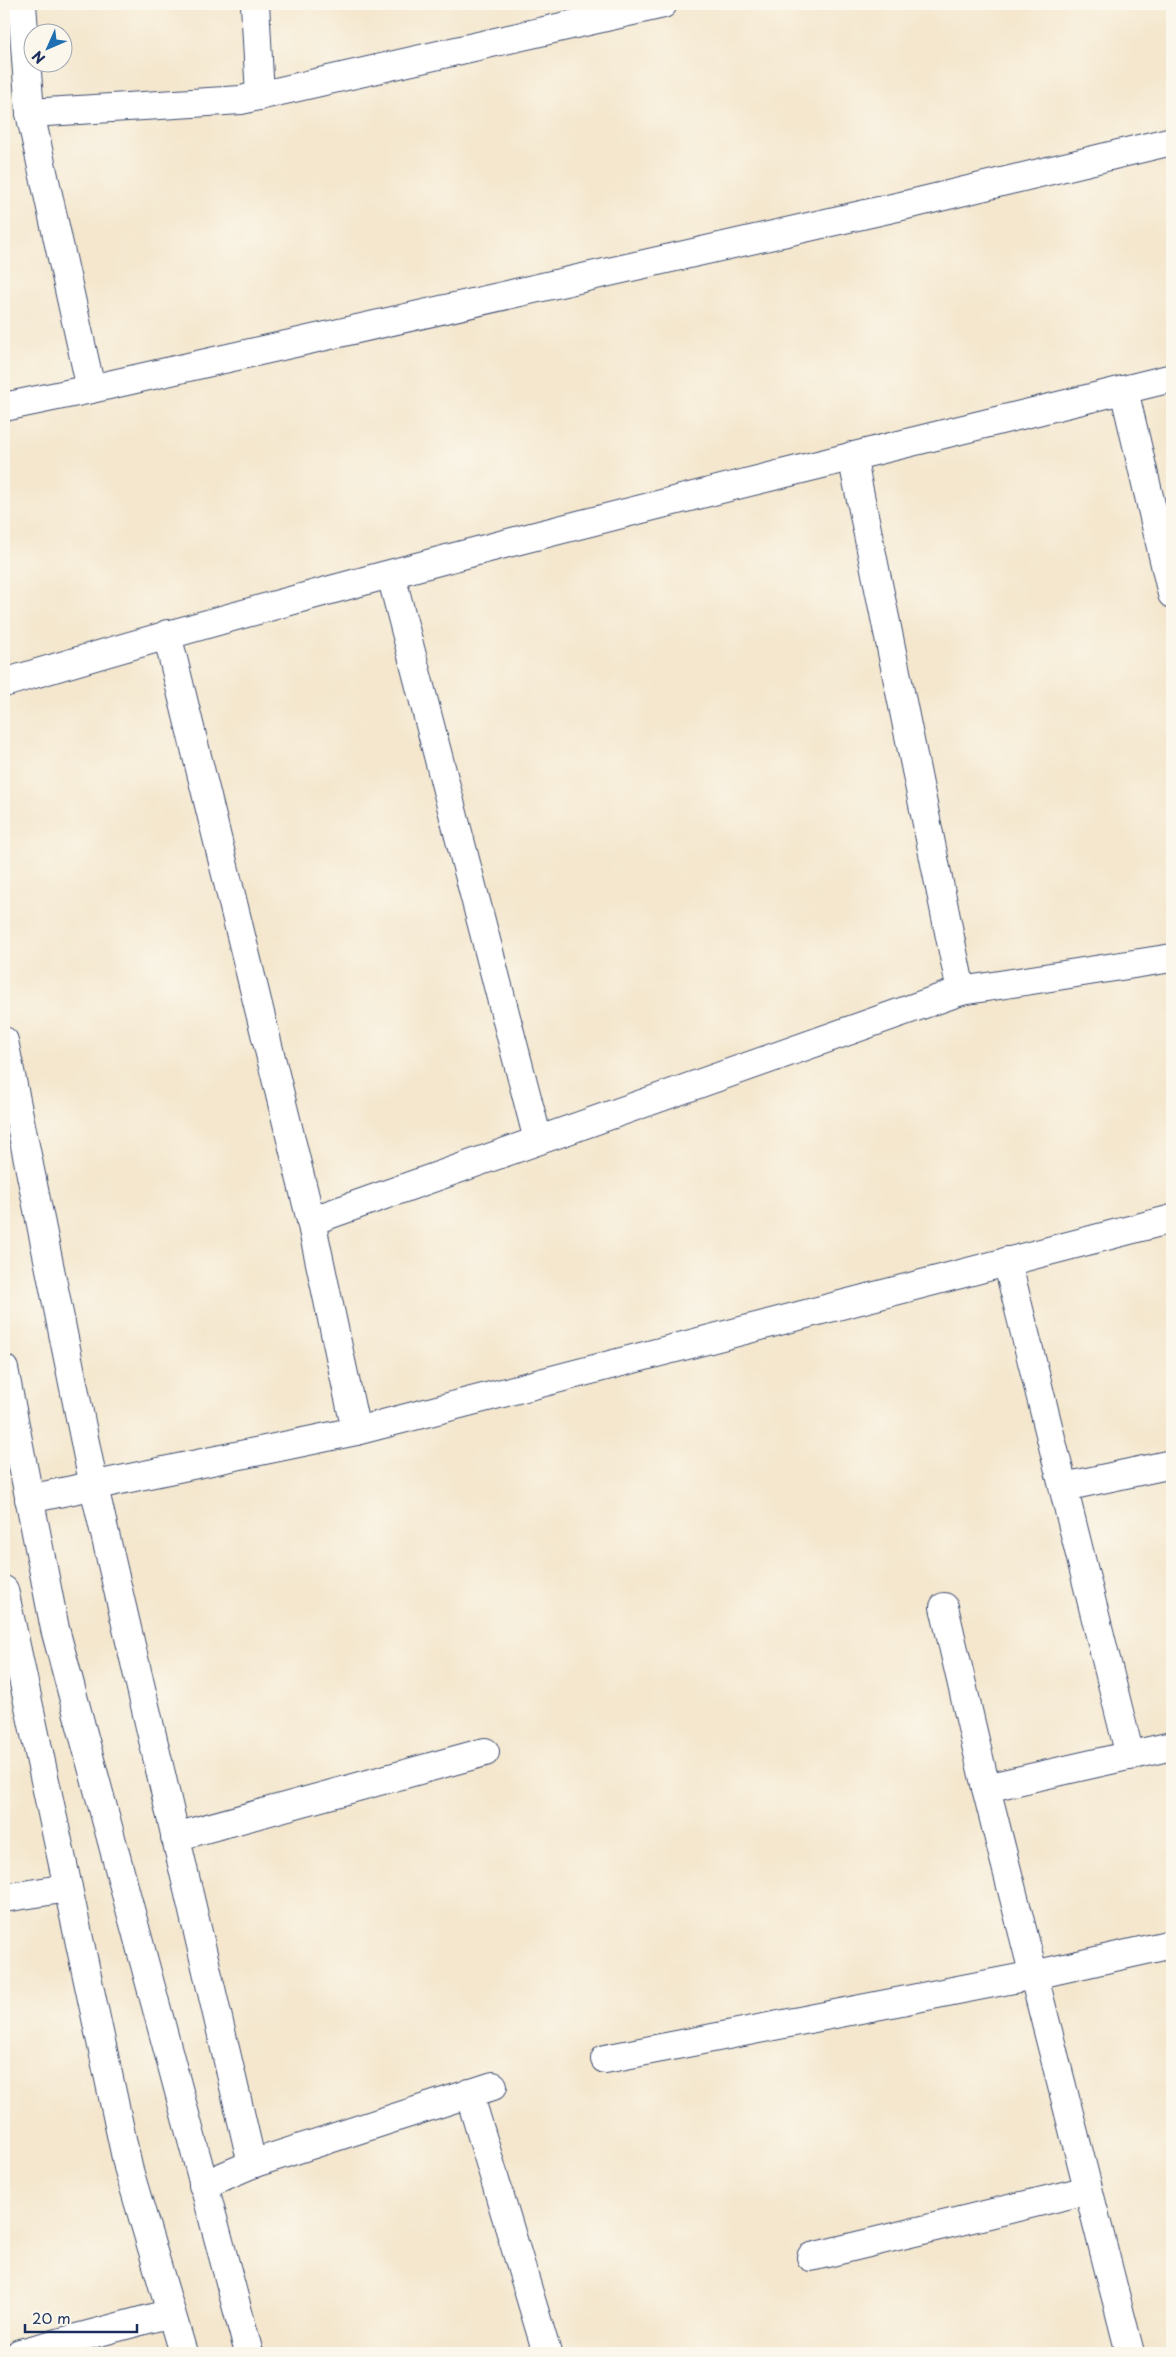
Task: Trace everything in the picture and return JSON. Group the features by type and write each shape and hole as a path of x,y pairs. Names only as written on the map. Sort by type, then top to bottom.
{"street":[{"path":"22,4 30,113 91,389"},
{"path":"255,4 260,96"},
{"path":"30,113 241,100 663,4"},
{"path":"4,407 91,389 899,206 1172,141"},
{"path":"4,683 167,634 391,575 852,456 1172,378"},
{"path":"1124,390 1172,594"},
{"path":"852,456 961,991"},
{"path":"391,575 538,1140"},
{"path":"167,634 311,1221 356,1431"},
{"path":"311,1221 961,991 1172,958"},
{"path":"4,1041 94,1487 252,2164"},
{"path":"29,1499 356,1431 1172,1219"},
{"path":"1008,1261 1130,1756"},
{"path":"4,1369 55,1629 249,2353"},
{"path":"1064,1487 1172,1464"},
{"path":"4,1590 128,2167 183,2353"},
{"path":"944,1606 986,1788 1130,2353"},
{"path":"986,1788 1172,1746"},
{"path":"176,1837 485,1752"},
{"path":"4,1898 68,1888"},
{"path":"605,2059 1034,1975 1172,1944"},
{"path":"203,2185 252,2164 481,2090 547,2353"},
{"path":"811,2257 1088,2190"},
{"path":"20,2353 171,2313"}]}
